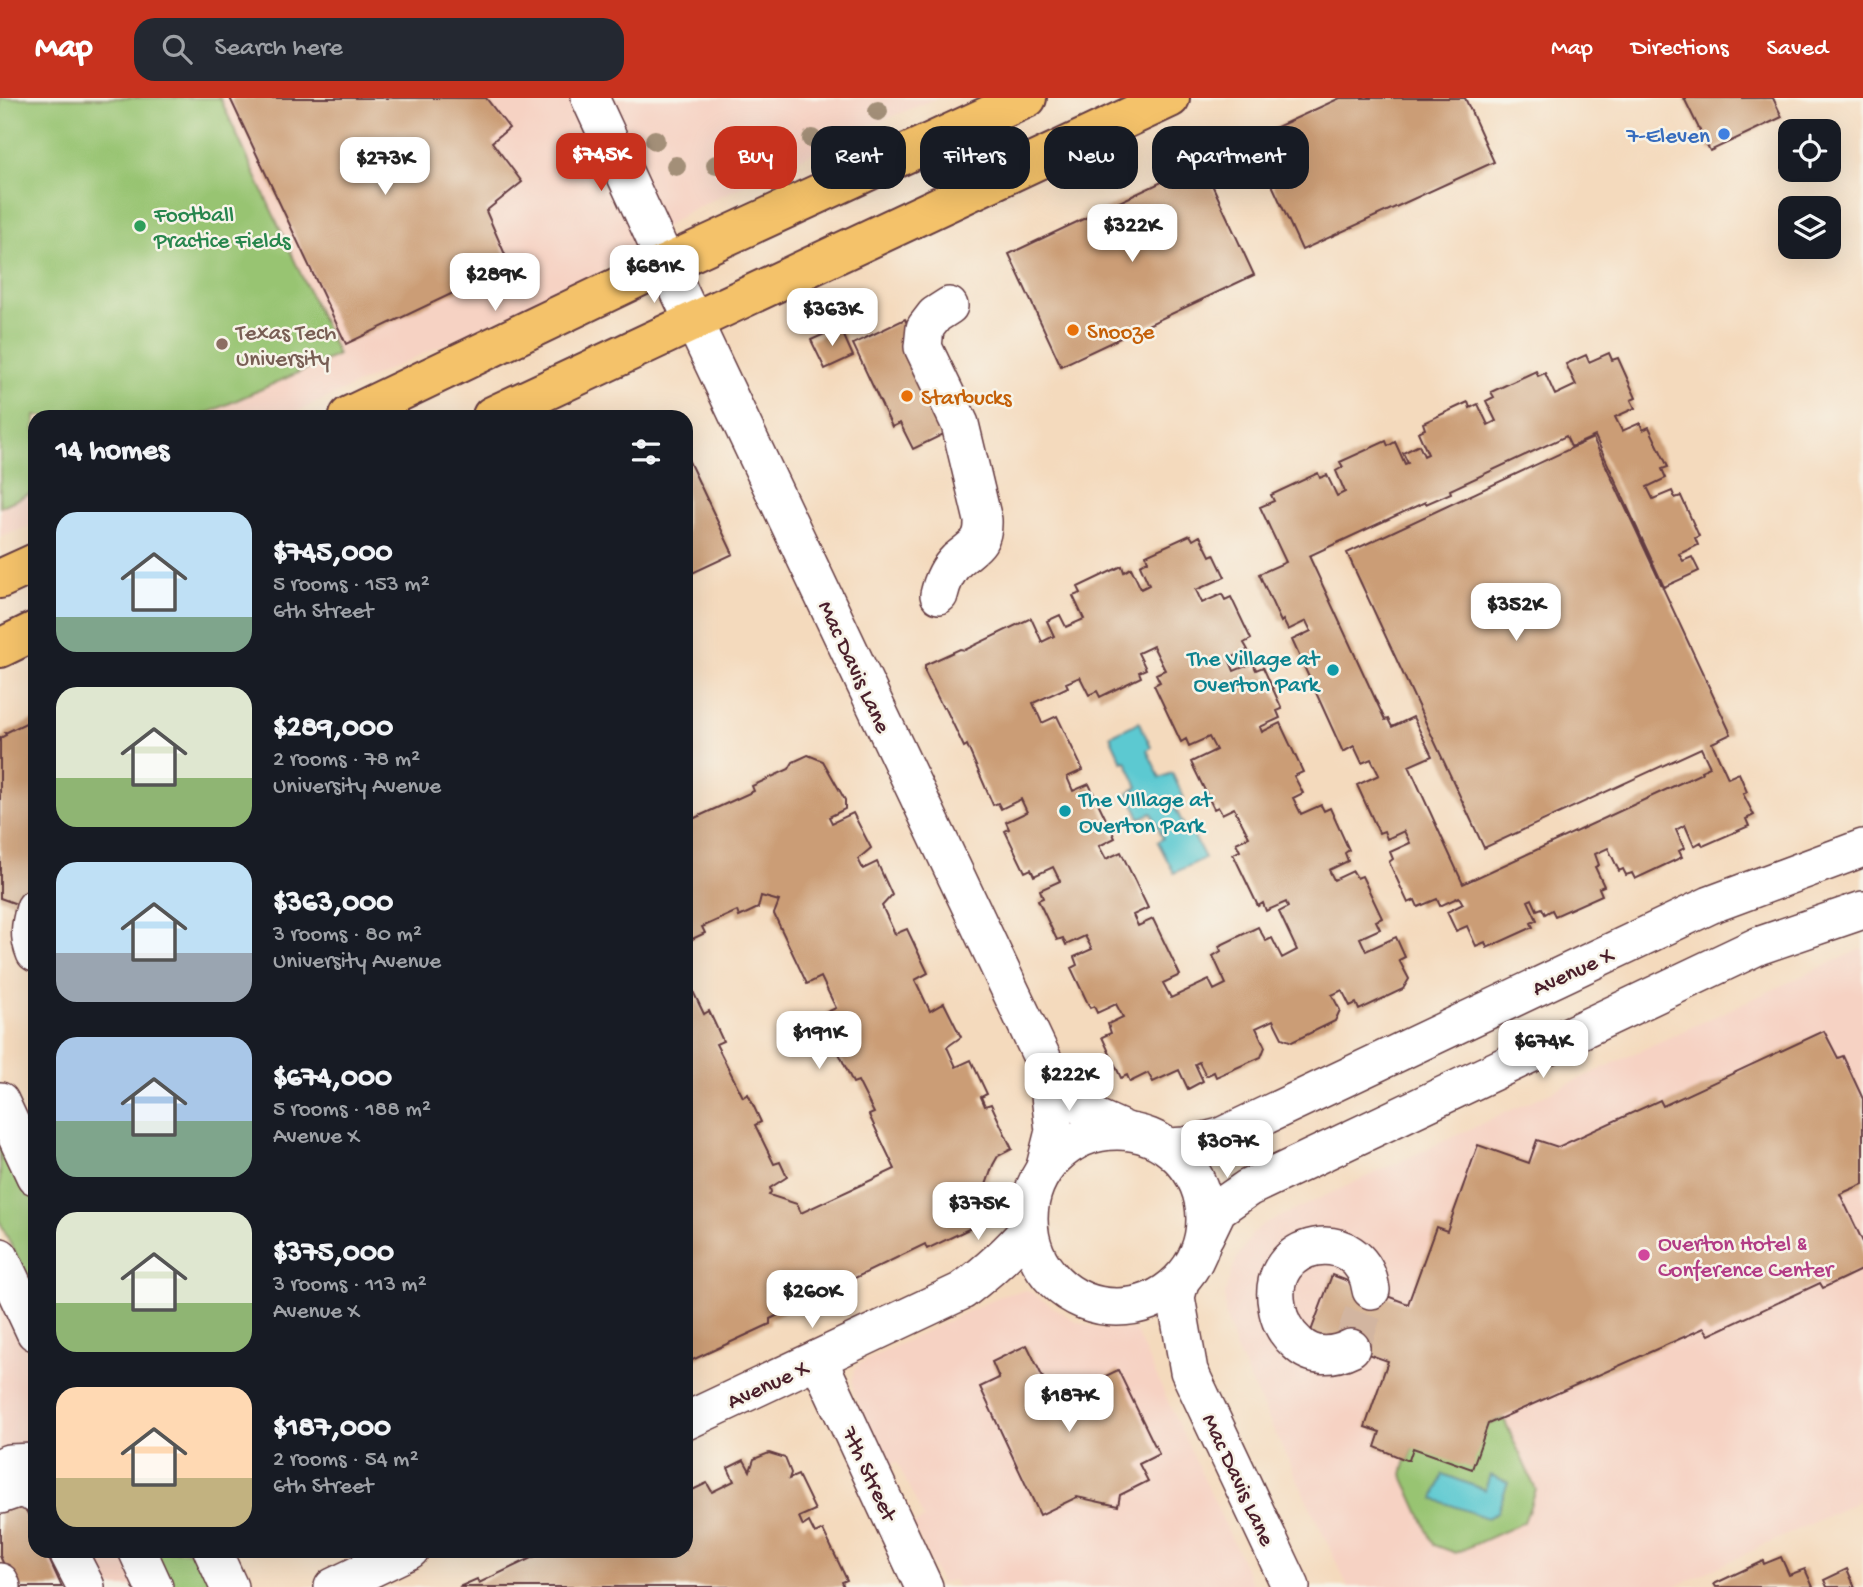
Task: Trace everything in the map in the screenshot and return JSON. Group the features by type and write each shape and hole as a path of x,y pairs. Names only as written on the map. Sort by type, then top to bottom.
{"main road":[{"path":"362,410 666,264 1027,98"},
{"path":"505,410 1170,98"},
{"path":"0,579 28,566"},
{"path":"0,648 28,634"}],"street":[{"name":"Mac Davis Lane","path":"590,98 1047,1068"},
{"path":"939,595 948,571 980,541 984,532 960,424 923,347 925,328 935,315 949,306"},
{"name":"Avenue X","path":"1169,1147 1220,1137 1710,905 1863,848"},
{"path":"1047,1068 1054,1131 1045,1167 1034,1186 1029,1207 1029,1228 1034,1251 1045,1271 1060,1288 1086,1303 1114,1308 1139,1306 1161,1297 1180,1282 1196,1261 1218,1209 1248,1188 1758,946 1863,910"},
{"path":"1047,1068 1094,1117 1126,1131 1149,1136 1169,1147 1184,1161 1199,1187 1206,1216 1205,1236"},
{"path":"0,1101 28,1160"},
{"path":"1045,1167 1067,1146 1096,1133 1126,1131"},
{"name":"Avenue X","path":"693,1418 962,1291 1012,1250 1029,1228"},
{"path":"1351,1348 1328,1356 1299,1346 1279,1319 1275,1282 1284,1266 1295,1255 1308,1248 1325,1245 1342,1248 1353,1255 1363,1265 1370,1279 1371,1290"},
{"path":"0,1257 28,1317"},
{"name":"Avenue X","path":"962,1291 1029,1279 1060,1288"},
{"path":"1180,1282 1176,1297 1189,1371"},
{"path":"1114,1308 1144,1322 1189,1371"},
{"name":"7th Street","path":"818,1359 925,1587"},
{"name":"Mac Davis Lane","path":"1189,1371 1291,1587"},
{"path":"0,1467 9,1463 28,1462"},
{"path":"0,1495 20,1488 28,1491"},
{"path":"71,1558 86,1587"},
{"path":"86,1558 92,1571 94,1587"},
{"path":"141,1558 154,1587"},
{"path":"216,1558 229,1587"},
{"path":"333,1587 393,1558"}],"shaded area":[{"name":"Texas Tech University","path":"0,98 937,98 869,126 811,126 811,153 797,160 797,126 714,126 714,189 736,189 689,211 601,272 301,410 28,410 28,527 0,537"},
{"path":"1863,948 1863,1499 1675,1587 1348,1587 1236,1350 1225,1313 1225,1294 1230,1277 1237,1258 1254,1232 1264,1224"},
{"path":"1027,1290 1075,1321 1098,1328 1135,1330 1254,1587 957,1587 953,1579 941,1584 913,1525 924,1519 897,1462 886,1467 854,1394 854,1370 860,1363 1002,1295"},
{"path":"0,1292 28,1352 28,1558 124,1558 138,1587 0,1587"}],"green space":[{"name":"Football Practice Fields","path":"0,98 220,98 338,355 214,410 28,410 28,494 0,507"},
{"path":"0,1120 28,1179 28,1281 0,1222"},
{"path":"1504,1419 1536,1490 1524,1522 1456,1553 1434,1545 1402,1474 1406,1460 1409,1460 1413,1448"},
{"path":"158,1558 206,1558 220,1587 172,1587"}],"water":[{"path":"1139,722 1151,747 1147,750 1160,778 1172,773 1184,798 1173,804 1205,858 1174,873 1158,842 1163,838 1152,813 1140,818 1128,793 1138,787 1110,736"},
{"path":"1443,1474 1485,1490 1490,1475 1508,1482 1497,1513 1487,1518 1434,1499"}],"building":[{"path":"230,98 486,98 509,128 492,142 522,182 486,211 510,266 346,344"},
{"path":"1340,98 1465,98 1494,162 1302,250 1274,189 1309,189 1309,126 1279,126"},
{"name":"7-Eleven","path":"1684,98 1773,98 1782,117 1710,151"},
{"path":"1152,187 1152,189 1214,189 1254,275 1061,366 1009,254"},
{"name":"Starbucks","path":"905,319 952,430 913,449 900,423 892,427 853,344"},
{"path":"840,327 853,356 825,369 811,340"},
{"path":"1609,353 1612,360 1618,358 1636,398 1631,400 1635,408 1615,417 1622,431 1640,423 1643,430 1649,427 1668,467 1662,469 1666,478 1647,487 1653,499 1672,491 1675,498 1681,496 1699,536 1695,538 1698,545 1679,554 1683,561 1692,557 1699,571 1664,587 1595,436 1571,447 1566,436 1450,490 1451,493 1426,504 1425,502 1309,556 1385,720 1388,719 1392,727 1413,717 1432,756 1409,766 1463,884 1710,767 1701,748 1484,848 1347,553 1593,438 1731,734 1712,743 1728,778 1739,773 1747,792 1743,794 1754,815 1746,819 1749,826 1703,846 1701,842 1694,846 1685,825 1676,830 1684,848 1679,851 1682,857 1635,879 1632,873 1626,875 1623,869 1619,871 1608,848 1595,854 1599,865 1595,867 1604,886 1599,888 1602,895 1555,916 1552,910 1545,914 1542,908 1537,910 1532,899 1528,901 1537,920 1531,923 1533,927 1487,948 1485,942 1476,946 1467,926 1456,931 1447,912 1463,904 1459,897 1440,906 1437,899 1418,907 1415,900 1408,903 1389,862 1393,859 1390,852 1410,843 1404,831 1387,839 1384,831 1379,833 1357,785 1379,775 1371,759 1362,763 1354,746 1343,752 1292,640 1311,631 1306,621 1288,630 1283,620 1281,622 1259,574 1286,562 1260,507 1274,501 1271,495 1318,473 1320,478 1327,475 1337,496 1345,492 1336,471 1343,467 1340,462 1386,441 1388,446 1395,442 1405,464 1408,463 1403,453 1419,445 1424,456 1428,454 1418,432 1425,429 1423,423 1468,402 1470,408 1478,404 1488,425 1496,421 1486,401 1494,397 1491,392 1536,371 1538,376 1545,373 1555,395 1576,385 1566,364 1586,355 1589,362"},
{"path":"693,470 733,554 693,573"},
{"name":"The VIllage at Overton Park","path":"1190,535 1193,540 1200,536 1210,556 1214,554 1225,577 1196,590 1202,603 1222,594 1225,600 1231,597 1251,639 1244,643 1248,650 1229,659 1234,671 1253,663 1256,670 1263,667 1282,709 1277,711 1280,718 1260,727 1262,732 1280,723 1303,772 1294,776 1303,793 1293,798 1301,814 1321,805 1324,811 1330,808 1349,850 1345,853 1348,861 1329,870 1334,880 1353,871 1357,878 1362,876 1382,918 1376,921 1380,929 1360,938 1366,951 1396,937 1405,957 1399,960 1409,979 1403,989 1359,1010 1356,1003 1350,1006 1342,990 1332,995 1340,1010 1335,1021 1292,1042 1282,1038 1273,1020 1256,1028 1265,1047 1261,1057 1216,1077 1214,1072 1206,1076 1199,1062 1195,1064 1203,1081 1188,1089 1179,1070 1153,1082 1148,1073 1130,1082 1127,1075 1121,1078 1102,1037 1111,1033 1108,1024 1123,1017 1116,1004 1097,1013 1094,1006 1090,1008 1071,968 1077,965 1074,957 1092,949 1085,936 1066,945 1063,938 1057,940 1038,900 1043,898 1040,890 1060,881 1053,867 1034,876 1031,869 1025,872 1005,831 1009,829 1006,822 1027,812 1021,799 1001,809 998,803 993,805 967,745 964,747 925,672 925,665 960,649 965,650 1031,618 1042,642 1054,636 1047,621 1060,615 1066,627 1084,619 1073,596 1081,593 1078,587 1122,566 1124,572 1131,568 1141,589 1149,585 1140,565 1148,561 1146,555","holes":["1153,646 1165,670 1156,674 1160,682 1154,685 1181,742 1186,739 1189,746 1209,737 1216,750 1191,762 1214,809 1218,807 1222,814 1234,808 1249,837 1236,843 1240,851 1233,854 1258,906 1263,903 1266,911 1286,902 1288,907 1279,912 1297,950 1282,958 1272,938 1266,941 1258,927 1219,946 1221,951 1213,956 1226,984 1214,990 1209,980 1171,998 1163,983 1180,975 1153,919 1138,926 1133,915 1148,908 1121,852 1106,859 1099,846 1115,838 1089,784 1073,791 1067,777 1083,770 1057,716 1042,723 1033,703 1068,687 1066,683 1080,677 1089,695 1097,691 1100,697 1141,677 1139,672 1146,669 1138,653"]},
{"path":"28,722 28,899 25,907 0,898 0,738 6,735 5,733"},
{"path":"808,755 823,761 845,800 845,809 829,817 832,823 853,813 871,848 858,859 863,869 877,862 892,895 882,906 895,934 907,929 928,973 915,980 930,1011 944,1003 961,1037 947,1047 956,1067 971,1060 987,1094 981,1097 985,1106 991,1104 1012,1149 998,1156 993,1165 986,1185 985,1214 970,1222 973,1227 927,1249 925,1244 770,1319 770,1324 693,1360 693,991 704,1014 709,1011 723,1041 716,1044 743,1097 748,1094 761,1122 755,1125 774,1164 780,1162 787,1177 770,1188 769,1195 797,1204 801,1213 895,1169 869,1115 874,1113 858,1081 853,1083 829,1032 835,1029 827,1012 836,1008 821,977 807,984 774,914 779,901 761,896 758,908 739,917 737,911 702,927 705,933 693,939 693,819 754,791 752,786 789,769 793,762"},
{"name":"Overton Hotel & Conference Center","path":"1824,1031 1838,1058 1843,1056 1863,1099 1863,1184 1840,1194 1863,1242 1863,1269 1823,1288 1820,1283 1709,1335 1704,1328 1488,1424 1472,1469 1413,1448 1409,1460 1406,1460 1375,1447 1380,1432 1365,1427 1388,1361 1310,1334 1332,1275 1408,1304 1436,1227 1447,1231 1478,1145 1529,1163 1537,1140 1558,1147 1660,1100 1663,1106"},
{"path":"1027,1345 1044,1380 1073,1392 1118,1370 1159,1454 1139,1464 1148,1481 1120,1495 1118,1506 1077,1497 1040,1515 980,1387 999,1378 992,1362"},
{"path":"769,1453 785,1458 791,1473 789,1479 798,1475 815,1510 799,1517 803,1526 809,1522 815,1534 823,1530 847,1580 842,1582 844,1587 459,1587 477,1579 479,1583 531,1558 693,1558 693,1490 707,1483 712,1492 734,1481 728,1468 744,1460 750,1471 754,1459"},
{"path":"19,1495 28,1514 28,1558 49,1558 62,1587 14,1587 0,1556 0,1504"},
{"path":"1781,1557 1789,1575 1805,1569 1813,1587 1716,1587 1714,1584 1763,1561 1764,1564"},
{"path":"1847,1569 1855,1587 1827,1587 1824,1580"}],"tunnel":[{"path":"1351,1348 1371,1290"}],"place":[{"name":"7-Eleven","path":"1724,134"},
{"name":"Football Practice Fields","path":"140,226"},
{"name":"Snooze","path":"1073,330"},
{"name":"Texas Tech University","path":"222,344"},
{"name":"Starbucks","path":"907,396"},
{"name":"The Village at Overton Park","path":"1333,670"},
{"name":"The VIllage at Overton Park","path":"1065,811"},
{"name":"Overton Hotel & Conference Center","path":"1644,1255"}]}
